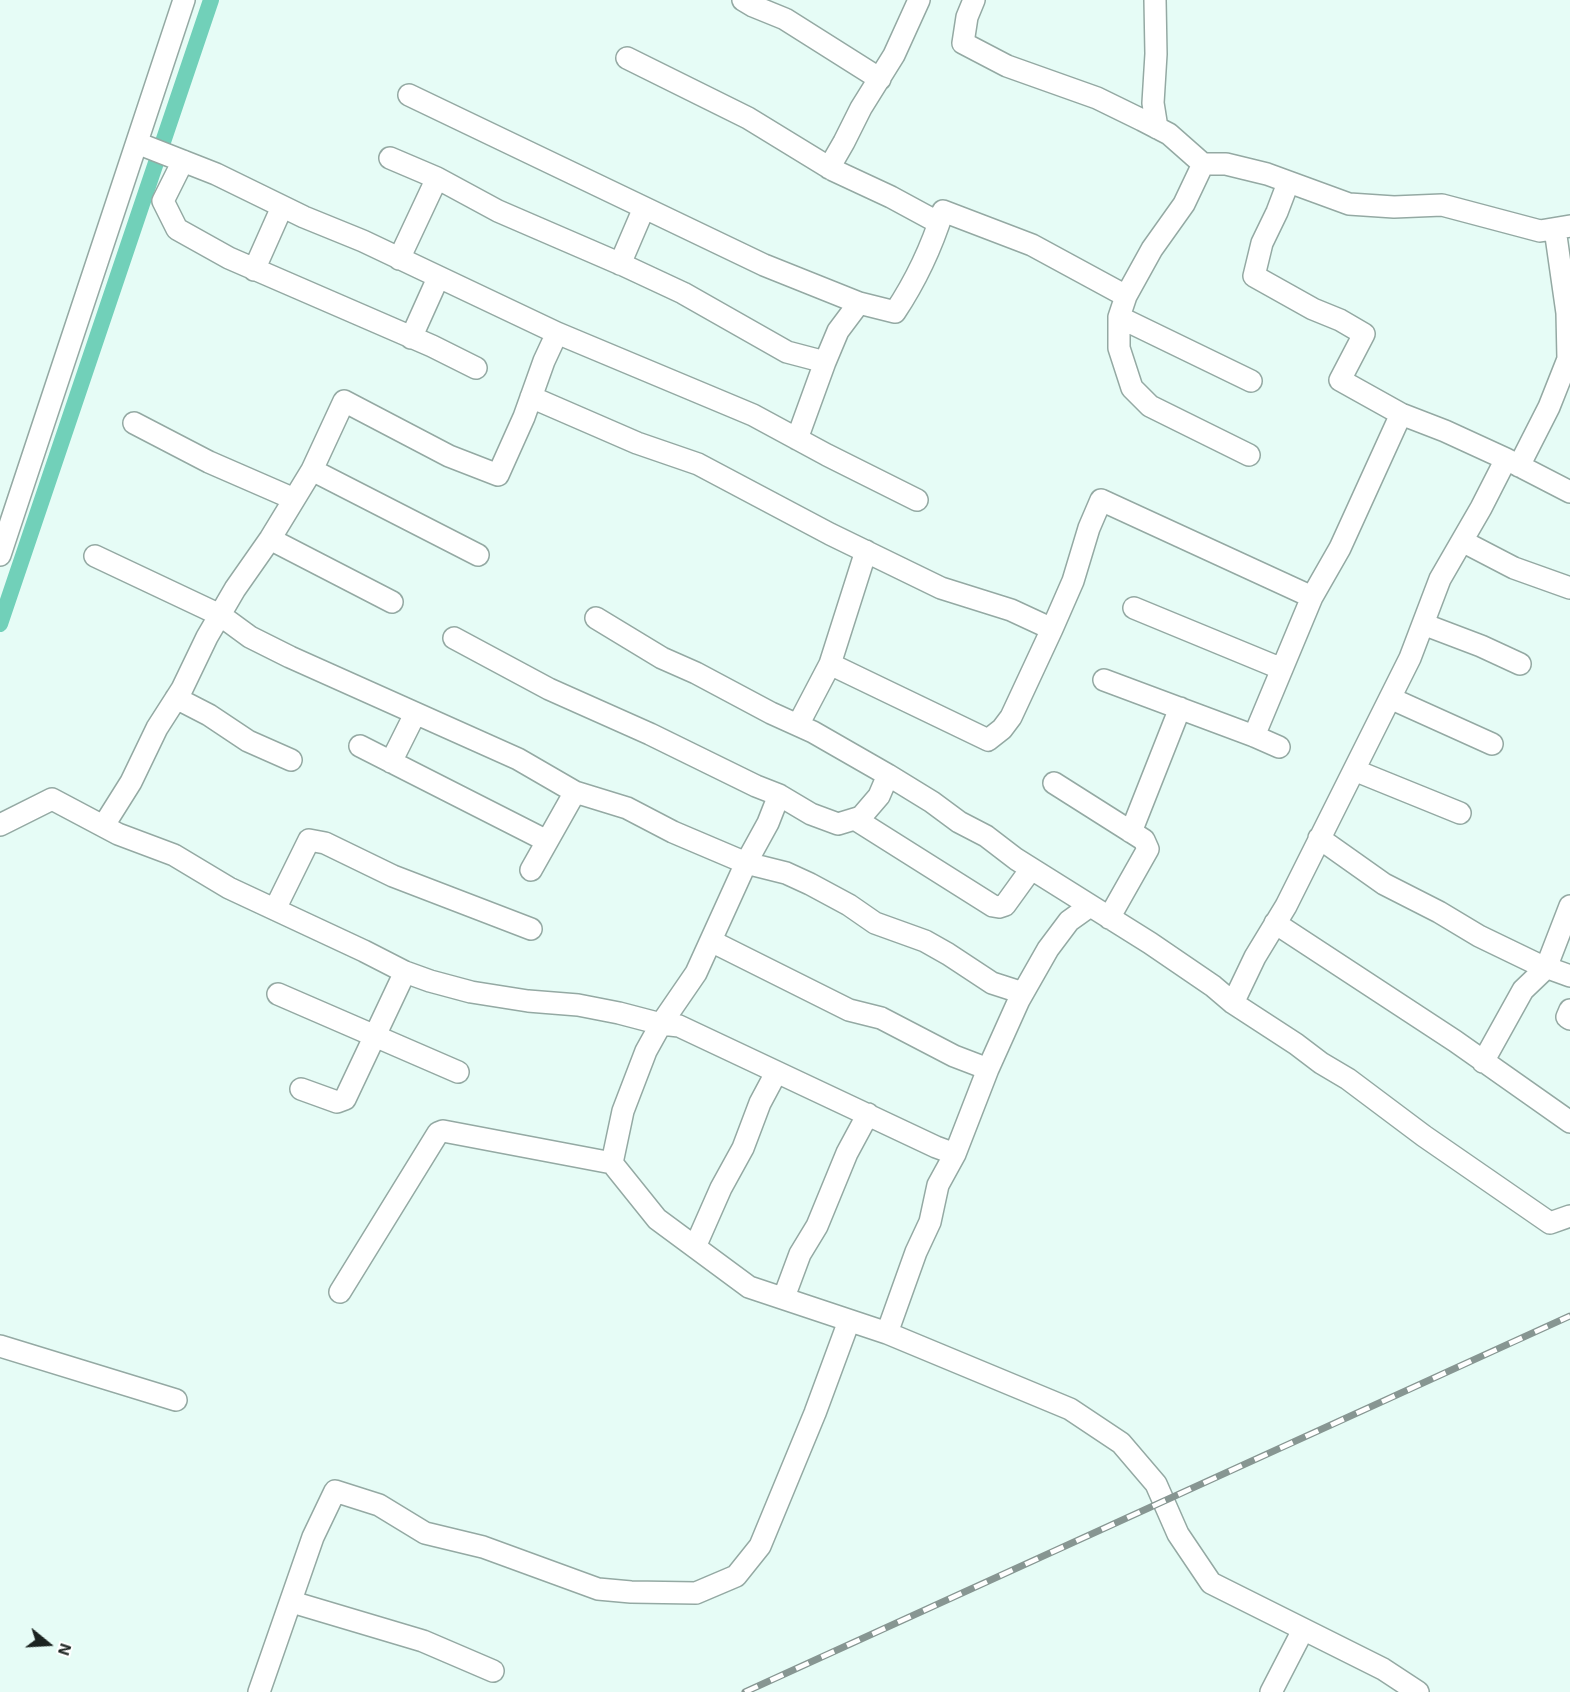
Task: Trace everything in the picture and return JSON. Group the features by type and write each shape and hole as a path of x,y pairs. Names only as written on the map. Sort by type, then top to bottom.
{"street":[{"path":"0,555 184,0"},
{"path":"743,0 785,19 880,79"},
{"path":"829,168 861,108 880,79 920,0"},
{"path":"974,0 967,17 963,43 1007,66 1097,98 1169,134 1203,164 1226,164 1267,174 1349,204 1394,207 1442,205 1540,231 1562,227 1568,359 1549,407 1440,579 1410,658 1233,1003"},
{"path":"1155,0 1156,54 1153,103 1156,128"},
{"path":"627,58 748,118 829,168 939,223"},
{"path":"409,95 764,265 859,303 895,312 912,288 931,250 943,211 1032,244 1126,296"},
{"path":"137,143 216,174 282,207 363,241 557,333 753,415 917,500"},
{"path":"390,158 437,178 498,211 683,293 787,352 825,362"},
{"path":"179,159 162,201 177,229 254,270 477,368"},
{"path":"1203,164 1184,204 1152,249 1126,296 1119,317 1119,348 1132,388 1150,406 1249,455"},
{"path":"399,259 437,178"},
{"path":"1288,183 1262,243 1254,276 1364,334 1340,380 1401,414 1445,431 1570,492"},
{"path":"254,270 282,207"},
{"path":"620,264 644,208"},
{"path":"411,338 438,278"},
{"path":"797,439 838,331 859,303"},
{"path":"1119,317 1251,381"},
{"path":"104,825 131,782 157,728 176,698 235,589 270,539 312,470 344,401 448,456 498,475 557,333"},
{"path":"531,397 637,443 698,464 941,588 1011,610 1052,629"},
{"path":"1254,736 1312,597 1340,548 1401,414"},
{"path":"134,423 209,462 294,500"},
{"path":"312,470 478,555"},
{"path":"830,664 988,740 1002,729 1011,717 1073,581 1089,528 1101,500 1312,597"},
{"path":"270,539 392,602"},
{"path":"1462,541 1514,568 1570,588"},
{"path":"798,726 830,664 866,551"},
{"path":"95,556 220,615 250,637 280,652 518,759 575,792 627,808 673,832 746,863 786,873 849,905 875,923 925,941 992,982 1023,993"},
{"path":"1134,608 1282,669"},
{"path":"596,618 662,658 846,750 932,802 959,822 986,836 1031,869 1213,986 1233,1003 1296,1044 1321,1064 1348,1079 1424,1136 1550,1223 1570,1216"},
{"path":"1423,624 1520,664"},
{"path":"454,638 549,689 779,795 811,814 838,824 861,817 879,796 888,775"},
{"path":"1104,680 1279,747"},
{"path":"176,698 209,715 248,741 291,760"},
{"path":"1390,698 1492,744"},
{"path":"1131,832 1180,708"},
{"path":"391,762 415,714"},
{"path":"360,746 547,841"},
{"path":"1354,770 1461,813"},
{"path":"1054,783 1143,840 1148,849 1109,918"},
{"path":"531,870 575,792"},
{"path":"612,1163 623,1111 646,1051 661,1024 696,973 746,863 768,823 779,795"},
{"path":"0,825 52,799 118,834 174,855 229,888 405,972 471,992 528,1001 578,1005 679,1026 955,1154"},
{"path":"855,819 993,906 1005,905 1031,869"},
{"path":"1319,838 1384,884 1439,912 1479,936 1546,968 1570,976"},
{"path":"275,909 309,840 325,843 393,876 531,929"},
{"path":"887,1333 916,1252 930,1222 938,1185 955,1154 988,1069 1023,993 1048,949 1069,921 1090,906"},
{"path":"1483,1062 1523,990 1546,968 1570,906"},
{"path":"1275,923 1347,969 1570,1122"},
{"path":"711,941 849,1010 881,1018 954,1056 988,1069"},
{"path":"301,1089 337,1102 345,1099 405,972"},
{"path":"278,994 458,1072"},
{"path":"1570,1010 1567,1017 1570,1018"},
{"path":"695,1247 743,1148 759,1103 776,1072"},
{"path":"784,1297 800,1254 817,1226 847,1153 868,1114"},
{"path":"340,1292 438,1133 442,1131 612,1163 657,1219 749,1287 887,1333 1070,1409 1121,1443 1156,1484 1178,1534 1211,1583 1383,1670 1418,1692"},
{"path":"259,1692 313,1537 335,1491 379,1505 425,1533 483,1547 598,1589 696,1593 736,1576 759,1546 815,1413 849,1321"},
{"path":"0,1346 176,1400"},
{"path":"292,1602 423,1641 493,1671"},
{"path":"1271,1692 1303,1630"}],"waterway":[{"path":"0,624 211,0"}],"railway":[{"path":"745,1692 1570,1316"}]}
